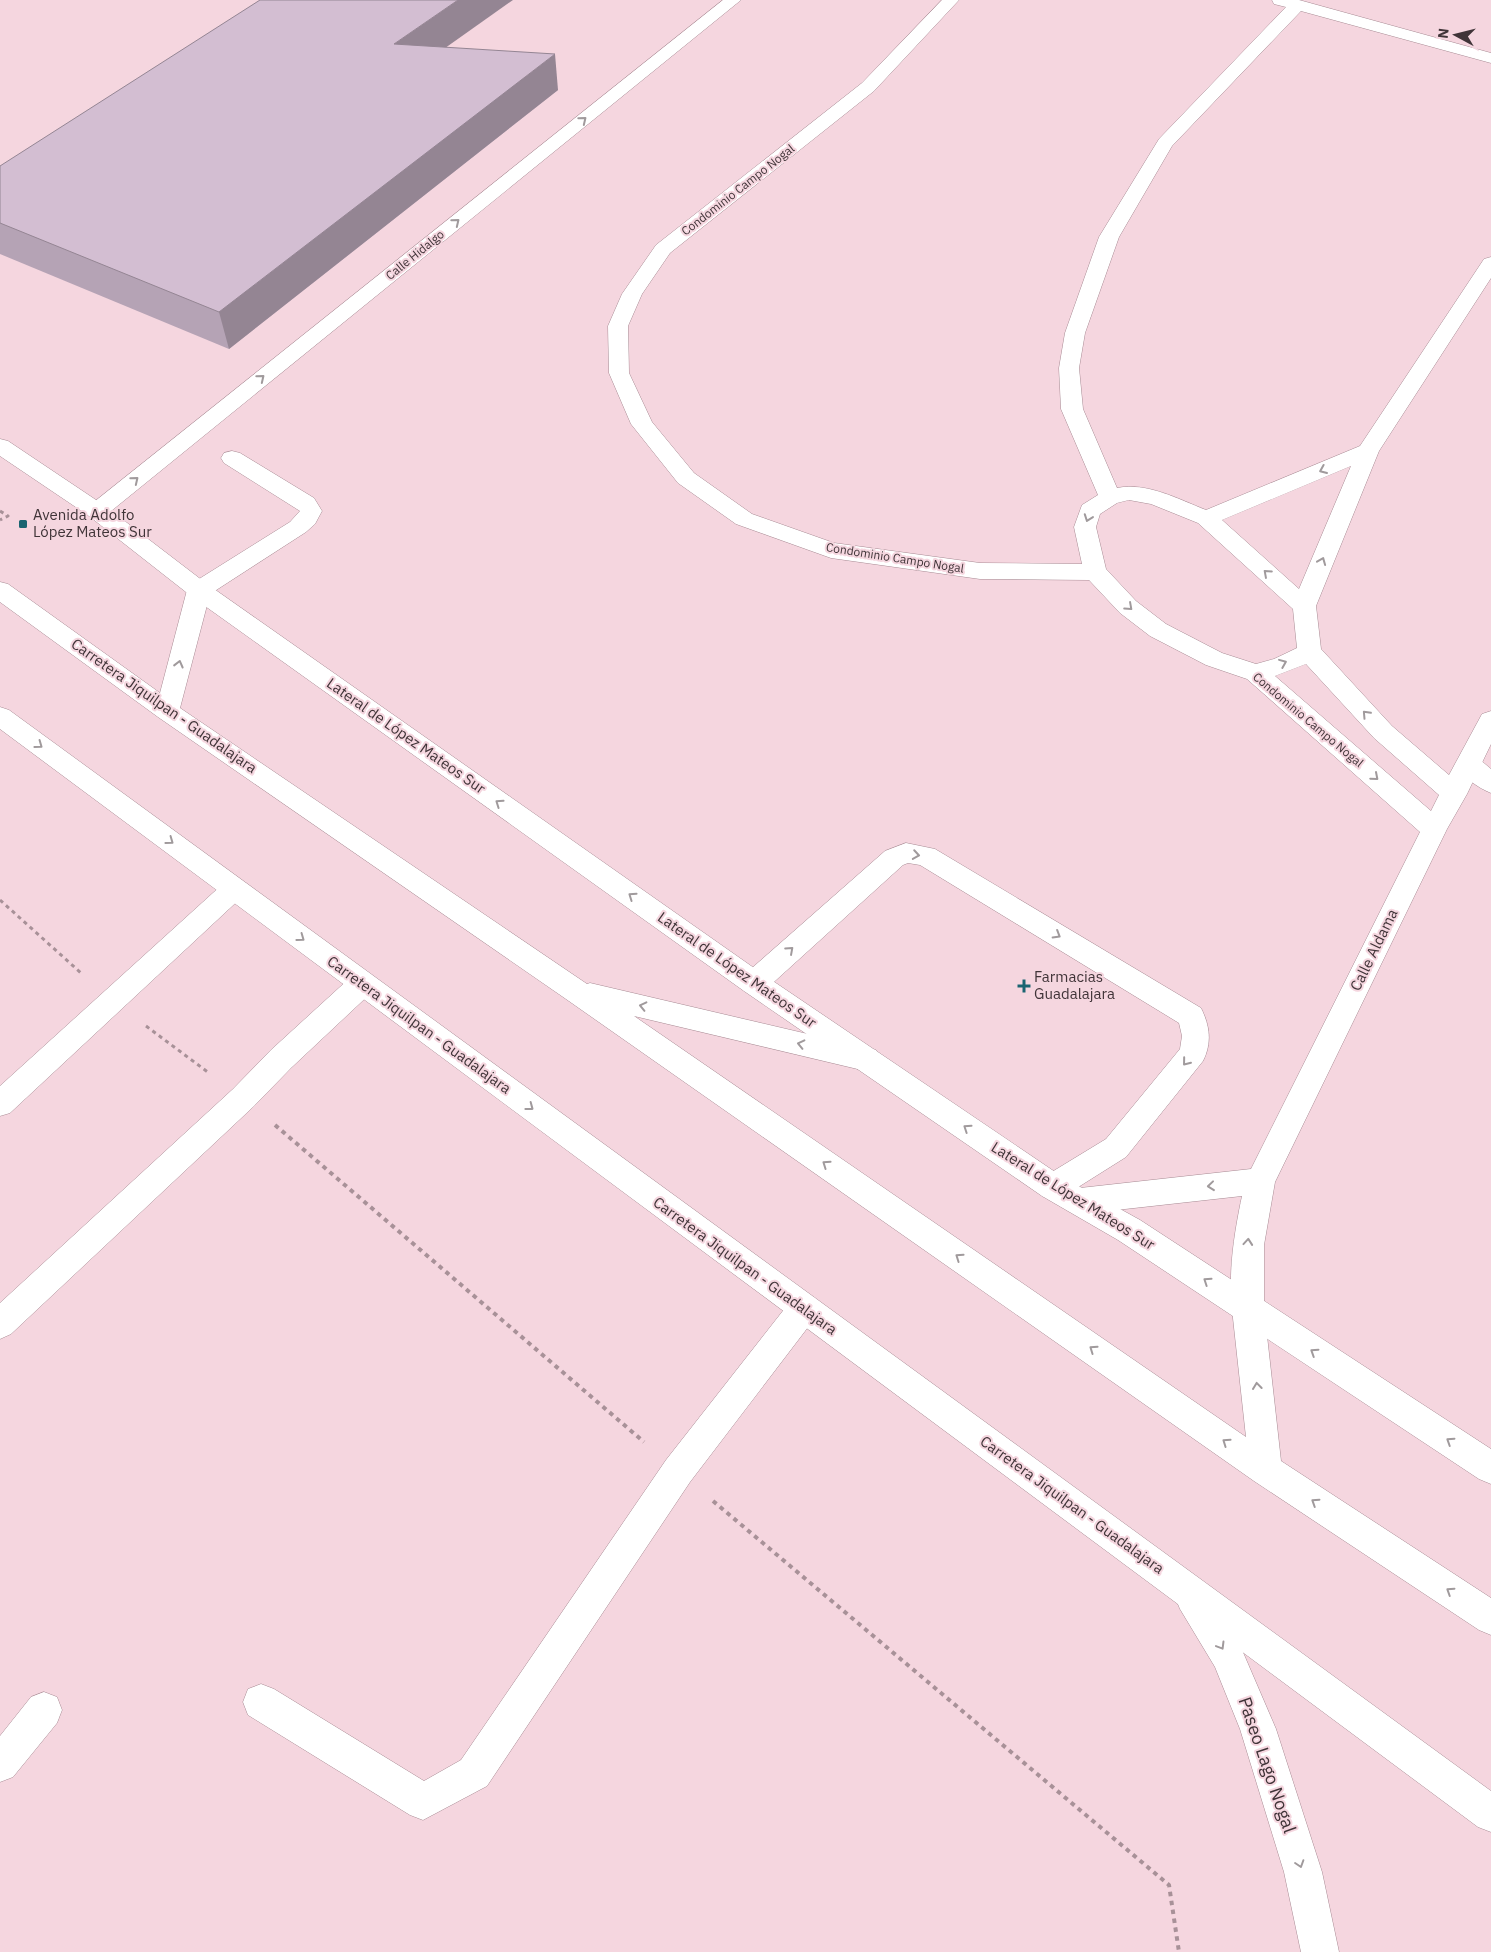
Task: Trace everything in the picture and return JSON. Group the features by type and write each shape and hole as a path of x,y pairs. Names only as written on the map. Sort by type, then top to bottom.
{"main road":[{"name":"Calle Hidalgo","path":"97,511 733,0"},
{"name":"Condominio Campo Nogal","path":"951,0 868,87 663,249 632,294 618,326 619,373 642,424 686,478 744,519 831,550 980,571 1095,572 1128,607 1158,630 1214,659 1256,673 1434,829"},
{"path":"1110,497 1072,409 1069,368 1075,333 1109,237 1165,143 1288,3 1491,58"},
{"path":"1454,794 1384,732 1309,652 1304,606 1368,451 1491,263"},
{"name":"Lateral de López Mateos Sur","path":"0,446 97,511 198,590 754,983 1053,1187 1129,1230 1491,1468"},
{"path":"1206,518 1368,451"},
{"path":"167,711 198,590 298,526 308,519 311,511 306,503 232,458"},
{"path":"1095,572 1085,527 1090,510 1110,497 1129,493 1156,498 1206,518 1304,606"},
{"name":"Carretera Jiquilpan - Guadalajara","path":"0,590 167,711 576,991 1266,1470 1491,1618"},
{"path":"1256,673 1309,652"},
{"name":"Carretera Jiquilpan - Guadalajara","path":"0,716 1491,1814"},
{"name":"Calle Aldama","path":"1266,1470 1248,1308 1246,1273 1250,1228 1260,1181 1434,829 1454,794 1491,720"},
{"path":"1469,765 1491,783"},
{"path":"754,983 894,858 906,853 926,856 1191,1016 1196,1036 1193,1054 1116,1148 1053,1187"},
{"path":"0,1104 234,889"},
{"path":"0,1324 243,1098 281,1059 362,984"},
{"path":"576,991 866,1059"},
{"path":"1080,1201 1260,1181"},
{"path":"262,1702 423,1802 474,1773 678,1471 804,1308"},
{"name":"Paseo Lago Nogal","path":"1187,1589 1227,1655 1258,1729 1302,1872 1320,1952"},
{"path":"0,1764 44,1710"},
{"path":"1439,1776 1491,1803"}],"path":[{"path":"0,511 8,516 0,520"},
{"path":"0,900 114,1001 243,1098 678,1471 1169,1885 1179,1952"}],"building":[{"path":"260,0 458,0 394,44 555,54 219,312 0,223 0,166"}],"place":[{"name":"Avenida Adolfo López Mateos Sur","path":"23,524"},
{"name":"Farmacias Guadalajara","path":"1024,986"}]}
